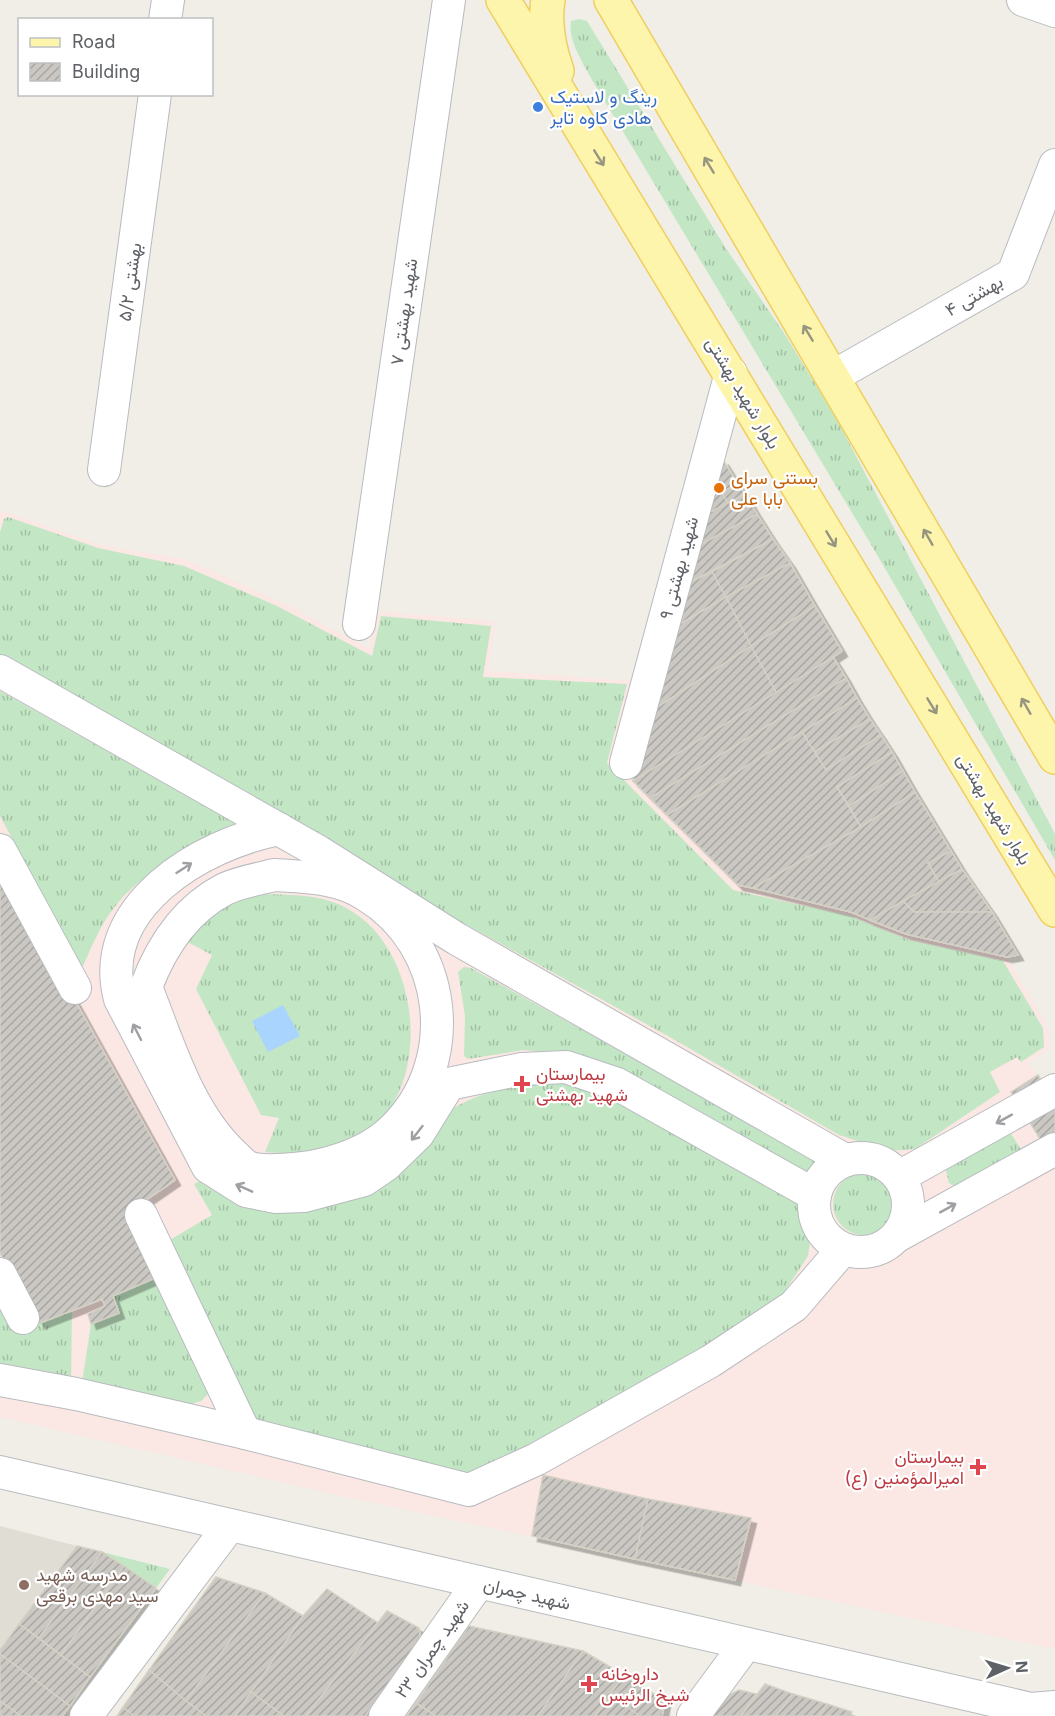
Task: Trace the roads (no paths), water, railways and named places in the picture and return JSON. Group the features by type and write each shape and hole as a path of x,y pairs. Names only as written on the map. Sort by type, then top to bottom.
{"main road":[{"name":"بلوار شهید بهشتی","path":"503,0 1055,910"},
{"path":"548,0 545,17 551,55 573,115"},
{"path":"611,0 834,376 1055,757"}],"street":[{"path":"165,18 168,0"},
{"name":"شهید بهشتی ۷","path":"359,624 449,0"},
{"path":"1023,0 1055,11"},
{"name":"بهشتی ۵/۲","path":"105,470 155,96"},
{"name":"بهشتی ۴","path":"834,376 1013,274 1055,165"},
{"name":"شهید بهشتی ۹","path":"626,763 731,373"},
{"path":"0,671 279,830 322,865 366,894 400,922 425,960 437,1003 436,1087 418,1134 386,1165 364,1180 304,1196 276,1197 246,1191 208,1167 120,999 115,979 120,942 138,910 159,885 184,867 252,835 279,830"},
{"path":"0,850 75,988"},
{"path":"815,1195 617,1084 566,1067 522,1069 436,1087 392,1130 350,1158 301,1170 248,1167 217,1139 195,1104 146,987 156,960 185,919 225,889 274,875 322,865 457,939 845,1160"},
{"path":"425,960 457,939"},
{"path":"898,1177 1055,1090"},
{"path":"897,1236 905,1223 908,1207 906,1191 898,1177 887,1166 872,1159 845,1160 827,1172 815,1195 815,1216 820,1230 843,1249 857,1252 872,1251 886,1246 897,1236 1055,1149"},
{"path":"141,1215 245,1432"},
{"path":"0,1380 76,1394 245,1432 469,1490 537,1459 711,1361 794,1306 843,1249"},
{"path":"0,1274 23,1318"},
{"name":"شهید چمران","path":"0,1472 1039,1712"},
{"path":"86,1716 230,1525"},
{"name":"شهید چمران ۲۳","path":"385,1716 479,1582"},
{"path":"693,1716 746,1644"}],"water":[{"path":"283,1005 300,1036 268,1052 252,1021"}],"place":[{"name":"رینگ و لاستیک هادی کاوه تایر","path":"538,107"},
{"name":"بستنی سرای بابا علی","path":"719,488"},
{"name":"بیمارستان شهید بهشتی","path":"522,1084"},
{"name":"بیمارستان امیرالمؤمنین (ع)","path":"978,1467"},
{"name":"مدرسه شهید سید مهدی برقعی","path":"24,1585"},
{"name":"داروخانه شیخ الرئیس","path":"589,1684"}]}
